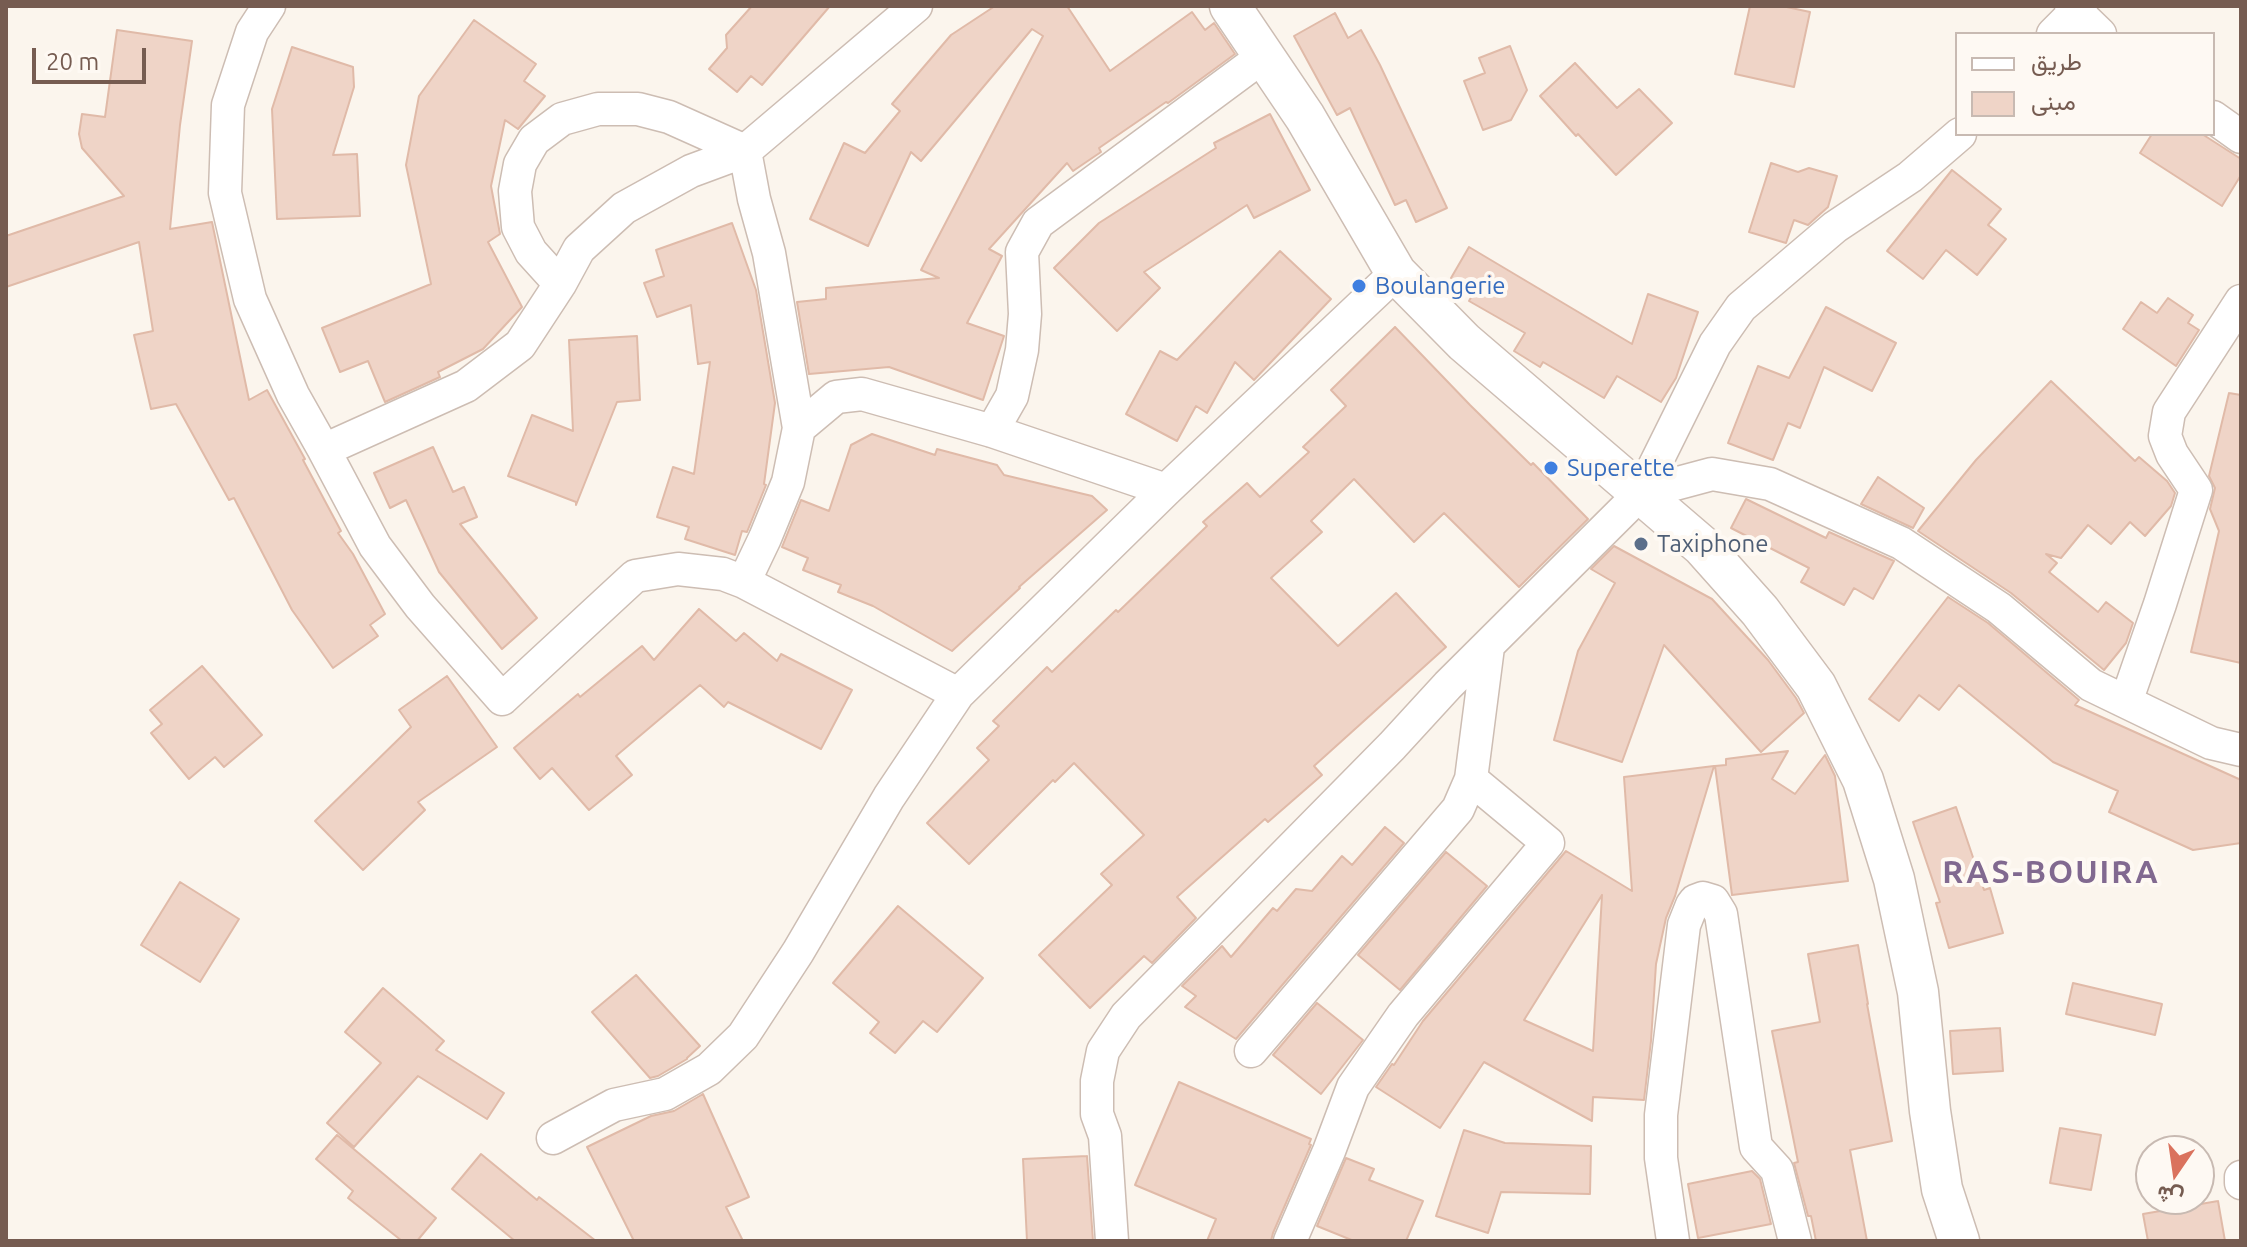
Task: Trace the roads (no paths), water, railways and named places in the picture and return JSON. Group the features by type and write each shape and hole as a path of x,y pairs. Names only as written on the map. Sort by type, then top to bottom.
{"street":[{"path":"269,6 252,32 228,105 225,193 250,299 293,395 375,546 420,606 502,699 635,576 678,569 723,574 744,582 958,694"},
{"path":"324,450 466,386 520,345 579,249 624,208 691,171 745,151 916,6"},
{"path":"1230,6 1305,117 1396,273 1464,342 1702,546 1760,611 1816,686 1863,780 1894,879 1918,992 1930,1111 1942,1189 1959,1241"},
{"path":"2055,32 2076,7 2098,32"},
{"path":"992,431 1012,396 1022,350 1025,314 1022,252 1038,223 1265,55"},
{"path":"560,284 531,252 518,227 515,191 520,164 534,140 562,119 598,109 638,109 669,117 745,151"},
{"path":"2215,118 2241,137"},
{"path":"1112,1241 1105,1136 1097,1114 1097,1081 1103,1051 1126,1016 1448,685 1641,493 1715,344 1741,307 1835,227 1910,177 1958,136"},
{"path":"744,582 788,482 799,428 769,253 745,151"},
{"path":"553,1138 614,1105 665,1094 709,1069 743,1036 798,952 889,797 958,694 1166,490 1396,273"},
{"path":"2126,702 2196,490 2172,454 2165,436 2169,412 2241,301"},
{"path":"799,428 836,397 862,394 992,431 1166,490"},
{"path":"1641,493 1712,474 1770,484 1901,543 1999,608 2091,685 2211,743 2241,750"},
{"path":"1251,1051 1458,809 1471,779 1488,647"},
{"path":"1290,1241 1353,1087 1403,1015 1548,843 1471,779"},
{"path":"1673,1241 1661,1158 1661,1115 1684,925 1692,905 1703,898 1713,901 1721,914 1756,1147 1777,1170 1795,1241"}],"place":[{"name":"Boulangerie","path":"1359,286"},
{"name":"Superette","path":"1551,468"},
{"name":"Taxiphone","path":"1641,544"}],"district":[{"name":"RAS-BOUIRA","path":"2051,872"}]}
